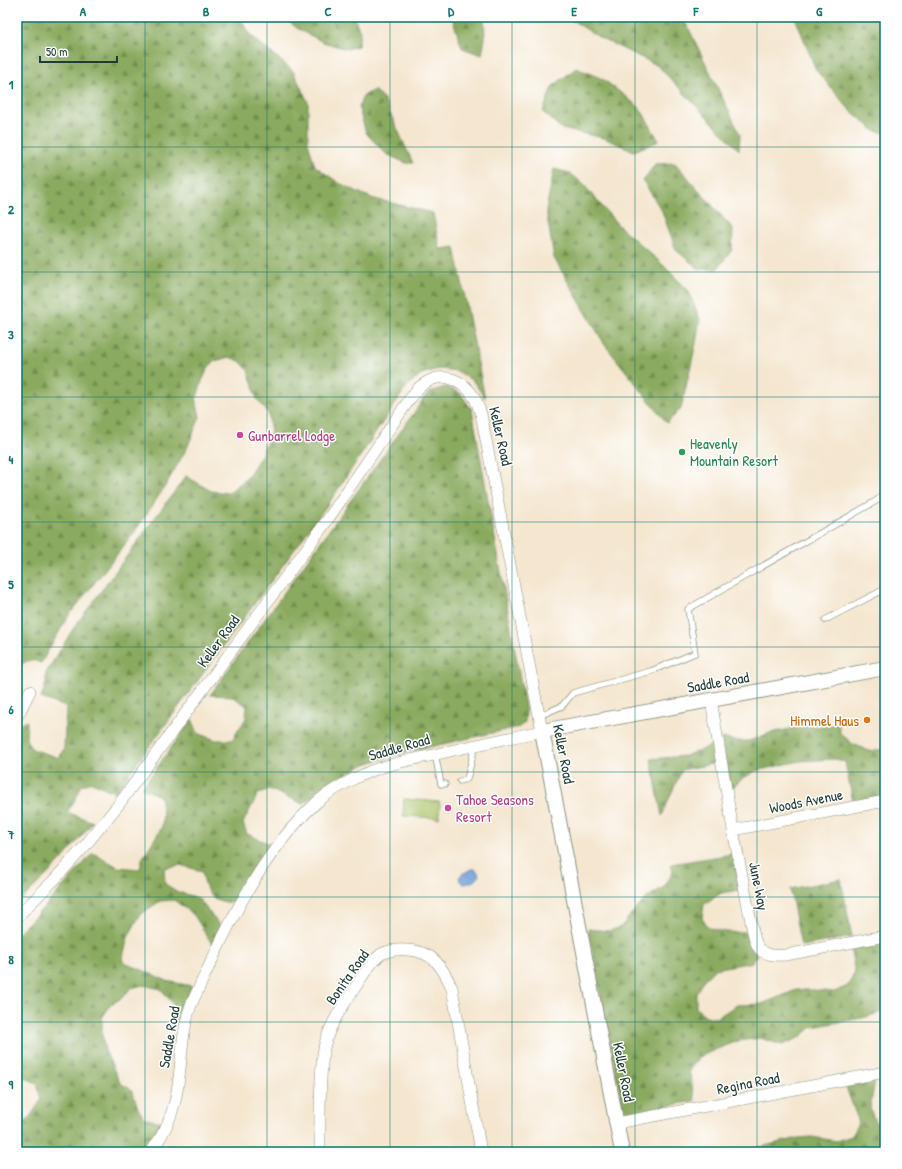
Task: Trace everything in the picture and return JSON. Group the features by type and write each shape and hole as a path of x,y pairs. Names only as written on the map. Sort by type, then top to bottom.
{"street":[{"name":"Keller Road","path":"17,917 84,847 119,804 326,522 420,386 436,378 450,378 462,383 474,397 481,414 622,1152"},
{"name":"Saddle Road","path":"151,1152 166,1128 174,1106 179,1083 186,1019 191,1005 231,921 269,857 294,825 317,802 341,786 371,771 435,754 542,732 884,668"},
{"path":"17,717 30,691"},
{"name":"June Way","path":"711,700 733,830 753,932 757,945 762,952 773,956 786,955 885,936"},
{"name":"Woods Avenue","path":"733,830 885,801"},
{"name":"Bonita Road","path":"320,1152 323,1053 329,1034 341,1009 368,967 381,954 398,949 417,950 435,959 445,972 452,988 481,1152"},
{"name":"Regina Road","path":"616,1123 885,1072"}],"lane":[{"path":"539,716 562,706 573,693 651,671 695,653 688,609 876,501 885,494"},
{"path":"825,620 885,589"},
{"path":"884,668 885,684"},
{"path":"460,781 467,779 475,746"},
{"path":"435,754 441,784 445,784"}],"green space":[{"path":"17,17 243,17 243,23 249,34 293,71 308,102 308,142 315,166 339,183 371,198 433,213 440,249 455,247 485,398 473,381 457,371 439,369 421,374 407,386 328,504 115,793 92,782 82,785 74,802 67,812 93,822 60,862 17,904 17,727 19,724 27,721 26,739 32,749 59,758 64,748 66,707 41,698 46,683 46,673 73,629 186,476 211,491 228,493 246,479 262,454 271,431 268,413 257,399 248,370 240,361 229,357 215,361 209,366 196,400 200,417 187,448 164,488 134,533 69,615 41,663 31,660 23,663 17,668"},
{"path":"283,17 354,17 360,32 358,46 347,49 323,42 297,28"},
{"path":"452,17 484,17 485,38 482,55 462,48"},
{"path":"567,17 681,17 688,27 740,134 739,150 657,65 602,39"},
{"path":"795,17 885,17 885,133 875,131 849,109 816,70"},
{"path":"576,68 603,79 640,108 659,141 634,151 604,138 562,129 543,112 552,87"},
{"path":"374,90 383,98 413,163 406,163 386,154 366,133 359,109 362,97"},
{"path":"675,163 733,229 732,250 717,269 699,269 676,250 662,211 643,181 655,164"},
{"path":"554,169 570,173 583,184 618,225 660,262 688,290 700,319 681,409 667,423 605,345 554,258 546,210"},
{"path":"447,387 460,393 472,410 526,712 525,722 519,727 398,754 365,764 325,785 303,804 269,789 258,794 243,823 247,834 270,844 233,903 218,900 210,894 205,885 202,871 180,865 164,868 165,884 178,892 198,898 221,927 212,944 194,915 174,900 160,901 140,915 128,937 122,961 167,981 192,986 185,1002 178,1027 173,1004 161,989 143,985 131,988 122,998 111,1004 102,1018 102,1035 105,1050 120,1083 132,1090 138,1108 144,1118 162,1122 151,1143 143,1152 17,1152 17,1128 30,1117 41,1100 37,1083 17,1074 17,934 46,905 93,853 118,867 140,869 142,859 162,827 163,813 160,796 142,788 192,719 198,733 216,740 232,740 246,718 247,706 232,696 210,695 422,400 431,392"},
{"path":"838,722 840,733 853,744 869,751 885,749 885,796 853,802 845,762 836,759 800,761 755,771 742,779 730,790 721,738 736,741 749,741 770,733 806,726 827,727"},
{"path":"713,745 716,763 682,770 662,816 651,759 685,756"},
{"path":"404,799 440,802 439,818 403,816"},
{"path":"733,854 740,890 721,893 704,904 702,918 707,927 712,929 732,932 747,931 750,945 757,955 752,962 715,969 702,982 696,994 696,1008 706,1016 716,1018 737,1005 762,1004 796,990 834,992 848,986 855,972 850,948 885,941 885,1011 862,1018 812,1027 799,1038 782,1045 760,1038 738,1041 712,1051 698,1058 689,1070 695,1101 633,1112 626,1111 622,1105 588,929 609,931 621,927 648,897 665,886 673,872 671,864"},
{"path":"841,879 852,937 801,946 790,889"},
{"path":"875,1081 870,1108 875,1122 885,1124 885,1152 738,1152 799,1138 812,1137 836,1141 852,1136 859,1123 846,1087"}],"water":[{"path":"471,869 475,869 479,876 472,882 463,884 459,877"}],"place":[{"name":"Gunbarrel Lodge","path":"240,435"},
{"name":"Heavenly Mountain Resort","path":"682,452"},
{"name":"Himmel Haus","path":"867,720"},
{"name":"Tahoe Seasons Resort","path":"448,808"}]}
